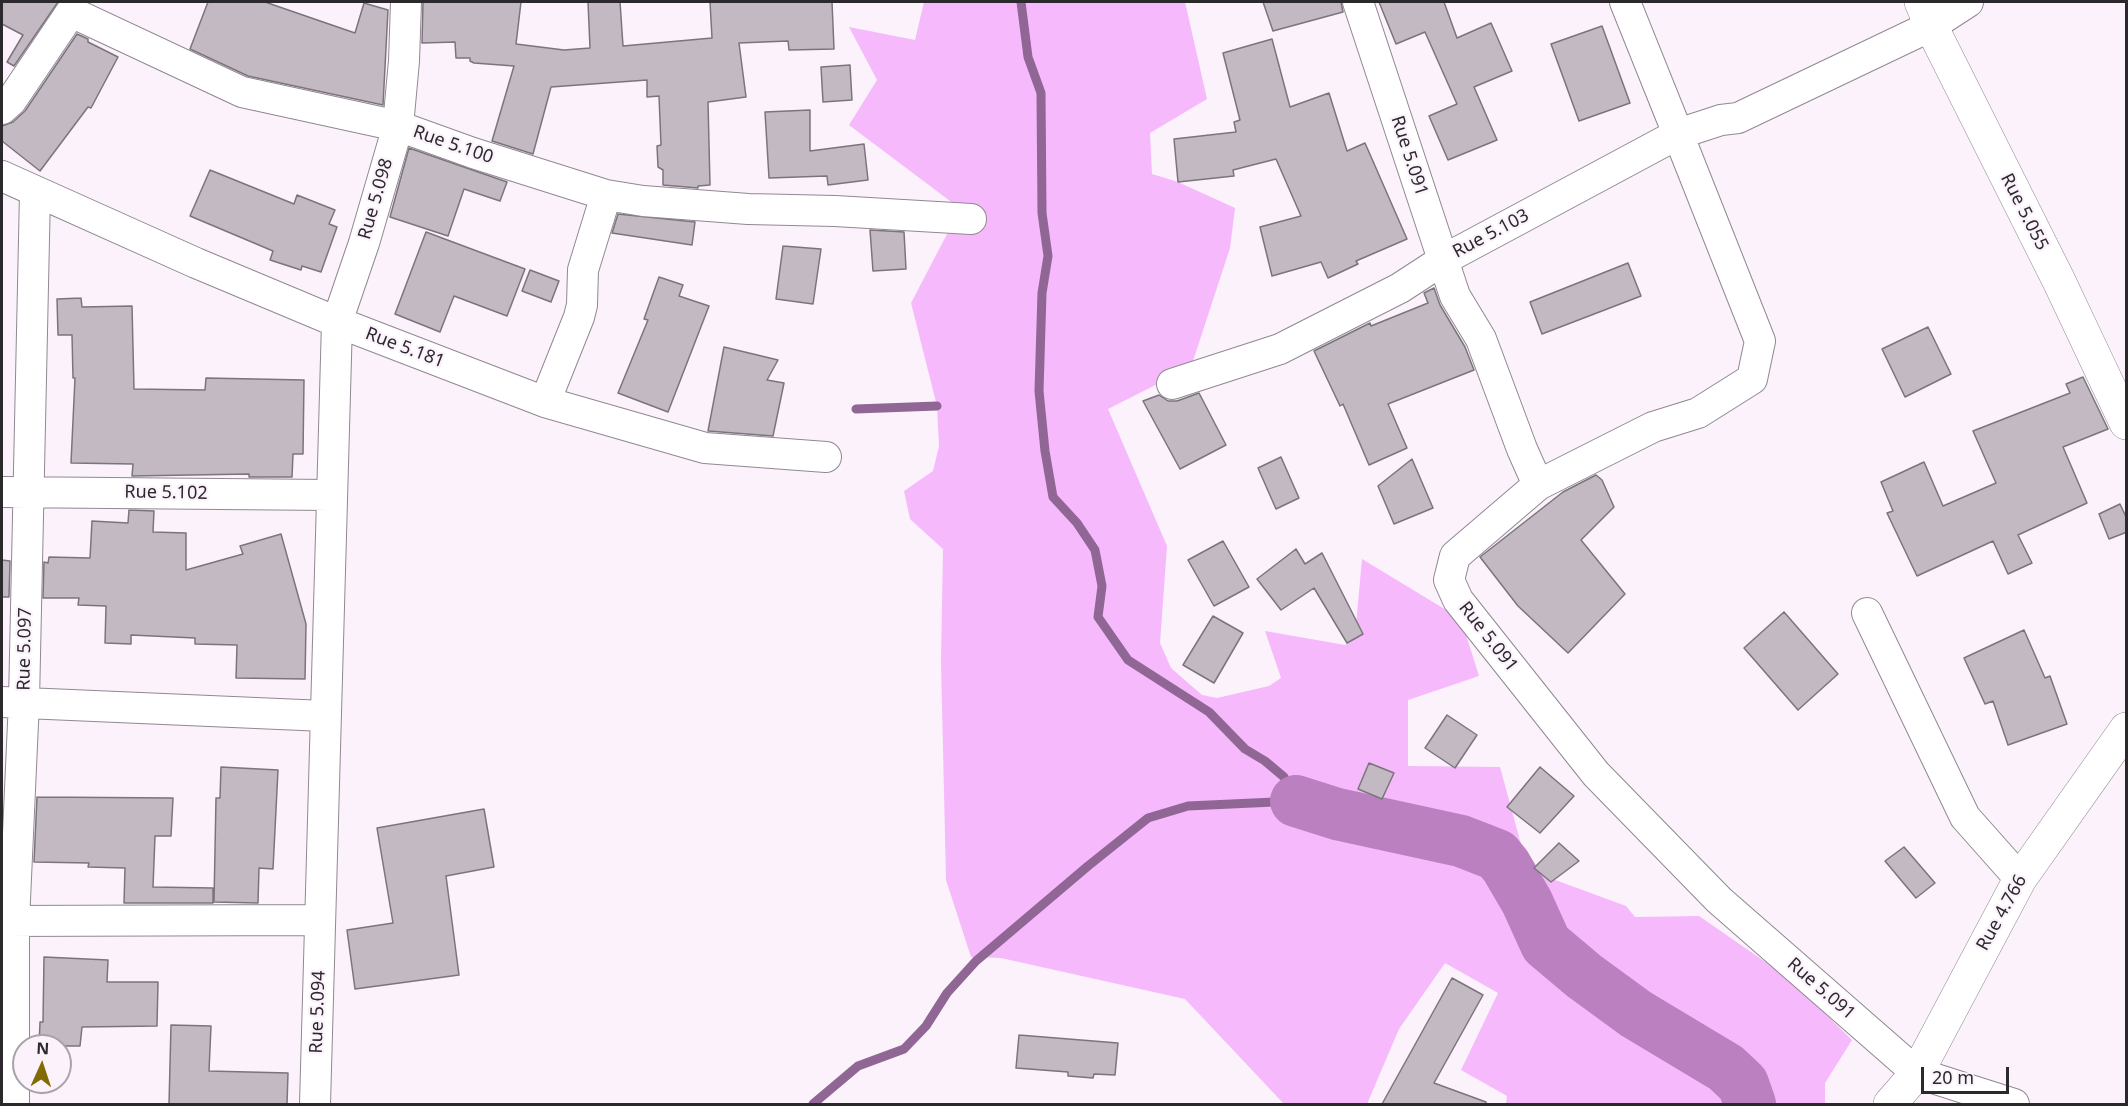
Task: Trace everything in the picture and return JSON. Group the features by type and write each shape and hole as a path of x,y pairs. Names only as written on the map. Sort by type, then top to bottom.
{"street":[{"name":"Rue 5.098","path":"325,716 337,322 364,243 398,126 404,61 406,2"},
{"name":"Rue 5.091","path":"1358,2 1455,296 1481,339 1501,396 1538,485 1455,556 1449,580 1458,600 1596,774 1719,900 1917,1073"},
{"path":"1538,485 1653,427 1698,413 1752,379 1760,341 1625,2"},
{"name":"Rue 5.103","path":"1172,384 1280,349 1400,288 1443,260 1678,134 1721,120 1738,118 1926,14 1968,2"},
{"name":"Rue 5.100","path":"2,108 11,101 71,12 242,92 398,126 473,153 606,195 643,201 748,209 971,219"},
{"name":"Rue 5.055","path":"1926,14 2059,280 2127,423"},
{"name":"Rue 5.181","path":"2,176 35,193 337,322 545,402 705,448 826,457"},
{"name":"Rue 5.097","path":"14,1104 8,922 15,492 35,193"},
{"path":"545,402 579,317 582,305 583,270 606,195"},
{"name":"Rue 5.102","path":"15,492 330,495"},
{"path":"1867,613 1965,817 2020,879"},
{"path":"13,702 325,716"},
{"name":"Rue 5.094","path":"315,1104 325,716"},
{"name":"Rue 4.766","path":"1890,1104 1917,1073 2020,879 2127,729"},
{"path":"8,922 320,921"},
{"path":"1917,1073 2014,1104"}],"shaded area":[{"path":"924,2 1185,2 1207,99 1150,133 1152,174 1178,182 1235,208 1230,248 1191,367 1108,409 1167,546 1160,643 1171,668 1202,695 1217,698 1269,686 1281,678 1265,631 1345,645 1355,636 1362,559 1461,619 1479,676 1408,700 1408,766 1500,767 1528,870 1626,906 1635,917 1699,916 1790,979 1852,1040 1825,1083 1825,1104 1506,1104 1507,1096 1461,1070 1498,993 1445,963 1399,1029 1367,1104 1284,1104 1185,999 1001,958 971,957 946,880 941,661 943,549 910,519 904,491 933,471 939,446 937,406 911,303 956,217 954,204 849,125 877,80 849,27 915,40"}],"building":[{"path":"2,2 58,2 14,66 7,62 23,35 2,24"},
{"path":"208,2 265,2 355,33 364,3 388,10 383,105 248,76 190,49"},
{"path":"423,2 521,2 516,44 564,50 590,48 588,2 620,2 623,46 712,38 710,2 832,2 834,49 789,50 788,41 739,43 746,97 708,102 710,185 698,186 698,188 663,185 663,170 658,167 657,146 661,145 659,96 647,97 647,80 551,87 533,154 492,141 514,66 474,63 470,61 470,58 456,58 455,42 422,43"},
{"path":"1263,2 1341,2 1343,12 1273,31"},
{"path":"1379,2 1444,2 1457,38 1491,23 1512,71 1474,87 1497,140 1448,160 1429,116 1457,104 1425,32 1396,44"},
{"path":"1602,26 1630,103 1579,121 1551,44"},
{"path":"77,34 118,57 91,108 88,107 40,171 2,141 2,126 13,122 25,111"},
{"path":"1272,39 1290,107 1329,93 1347,151 1365,143 1407,239 1356,261 1358,264 1328,278 1321,262 1272,276 1260,227 1301,216 1276,159 1233,170 1234,176 1178,182 1174,139 1236,132 1234,122 1240,120 1223,53"},
{"path":"850,65 852,100 823,102 821,67"},
{"path":"810,110 810,151 864,144 868,180 828,185 827,176 769,178 765,112"},
{"path":"409,148 507,182 500,201 464,189 448,236 390,217"},
{"path":"210,170 294,204 297,195 335,210 329,224 337,227 321,272 302,266 301,270 270,260 273,251 190,216"},
{"path":"618,214 695,222 692,245 612,233"},
{"path":"870,230 904,232 906,269 873,271"},
{"path":"426,232 525,269 507,316 454,296 440,332 395,314"},
{"path":"783,246 821,249 813,304 776,299"},
{"path":"1628,263 1641,296 1542,334 1530,302"},
{"path":"530,270 559,281 551,302 522,291"},
{"path":"659,277 683,285 679,296 709,306 668,412 618,393 648,320 644,319"},
{"path":"1434,288 1440,305 1465,347 1474,370 1388,404 1407,448 1369,465 1343,404 1340,406 1314,351 1370,323 1371,326 1428,303 1424,293"},
{"path":"81,298 82,307 132,306 134,389 205,390 206,378 304,380 303,454 293,454 292,477 249,477 249,474 132,476 133,464 71,463 75,378 73,378 72,335 58,335 57,299"},
{"path":"1928,327 1951,374 1905,397 1882,349"},
{"path":"724,347 778,360 767,380 784,383 773,436 708,431"},
{"path":"2083,377 2108,429 2063,447 2087,503 2018,535 2032,563 2008,574 1993,541 1917,576 1887,513 1893,511 1881,482 1924,462 1943,506 1996,483 1973,431 2070,393 2066,384"},
{"path":"1199,393 1226,445 1180,469 1143,401 1159,395 1168,401 1177,401"},
{"path":"1281,457 1299,498 1276,509 1258,468"},
{"path":"1412,459 1433,508 1394,524 1378,486"},
{"path":"1596,475 1602,480 1614,507 1581,540 1625,594 1568,653 1518,606 1480,557 1563,492"},
{"path":"2120,504 2127,519 2127,532 2109,539 2099,514"},
{"path":"129,510 154,511 153,532 186,533 186,570 243,554 240,546 281,534 306,624 305,679 236,678 237,645 195,644 195,638 131,635 131,644 105,643 106,606 78,605 79,598 43,598 44,562 48,563 49,557 90,558 92,521 128,523"},
{"path":"1223,541 1249,587 1214,606 1188,560"},
{"path":"1296,549 1305,564 1322,553 1363,634 1347,643 1314,588 1281,610 1257,579"},
{"path":"2,560 10,561 9,597 2,597"},
{"path":"1784,612 1838,674 1798,710 1744,648"},
{"path":"1213,616 1243,633 1214,683 1183,665"},
{"path":"2024,630 2045,678 2050,676 2067,724 2008,745 1993,701 1985,704 1964,658"},
{"path":"1447,715 1477,735 1455,768 1425,748"},
{"path":"1369,763 1394,773 1382,799 1358,789"},
{"path":"221,767 278,770 273,869 259,868 258,903 214,902 216,798 220,798"},
{"path":"1540,767 1574,796 1540,833 1507,807"},
{"path":"37,797 173,798 171,836 155,836 153,887 213,888 213,903 124,903 125,868 88,867 89,863 34,862"},
{"path":"484,809 494,867 446,876 459,975 355,989 347,930 393,923 377,828"},
{"path":"1559,843 1579,861 1551,882 1534,868"},
{"path":"1904,847 1935,883 1916,898 1885,861"},
{"path":"44,957 108,960 107,982 158,982 157,1026 82,1027 80,1046 72,1046 72,1034 40,1034 40,1022 43,1022"},
{"path":"1452,978 1483,995 1434,1083 1486,1102 1486,1104 1382,1104"},
{"path":"171,1025 211,1026 209,1071 288,1073 287,1104 169,1104"},
{"path":"1019,1035 1118,1043 1115,1075 1094,1074 1093,1078 1068,1076 1068,1072 1016,1068"}],"waterway":[{"path":"813,1104 858,1066 904,1049 926,1026 947,993 976,961 1148,818 1188,806 1296,801 1284,777 1265,761 1245,749 1209,712 1128,660 1098,617 1102,586 1095,550 1077,523 1053,497 1045,451 1039,391 1042,293 1048,256 1042,213 1041,93 1028,57 1021,2"},
{"path":"856,409 937,406"},
{"path":"1296,801 1337,814 1461,841 1497,855 1527,902 1546,944 1584,976 1636,1014 1726,1068 1743,1084 1750,1104"}]}
